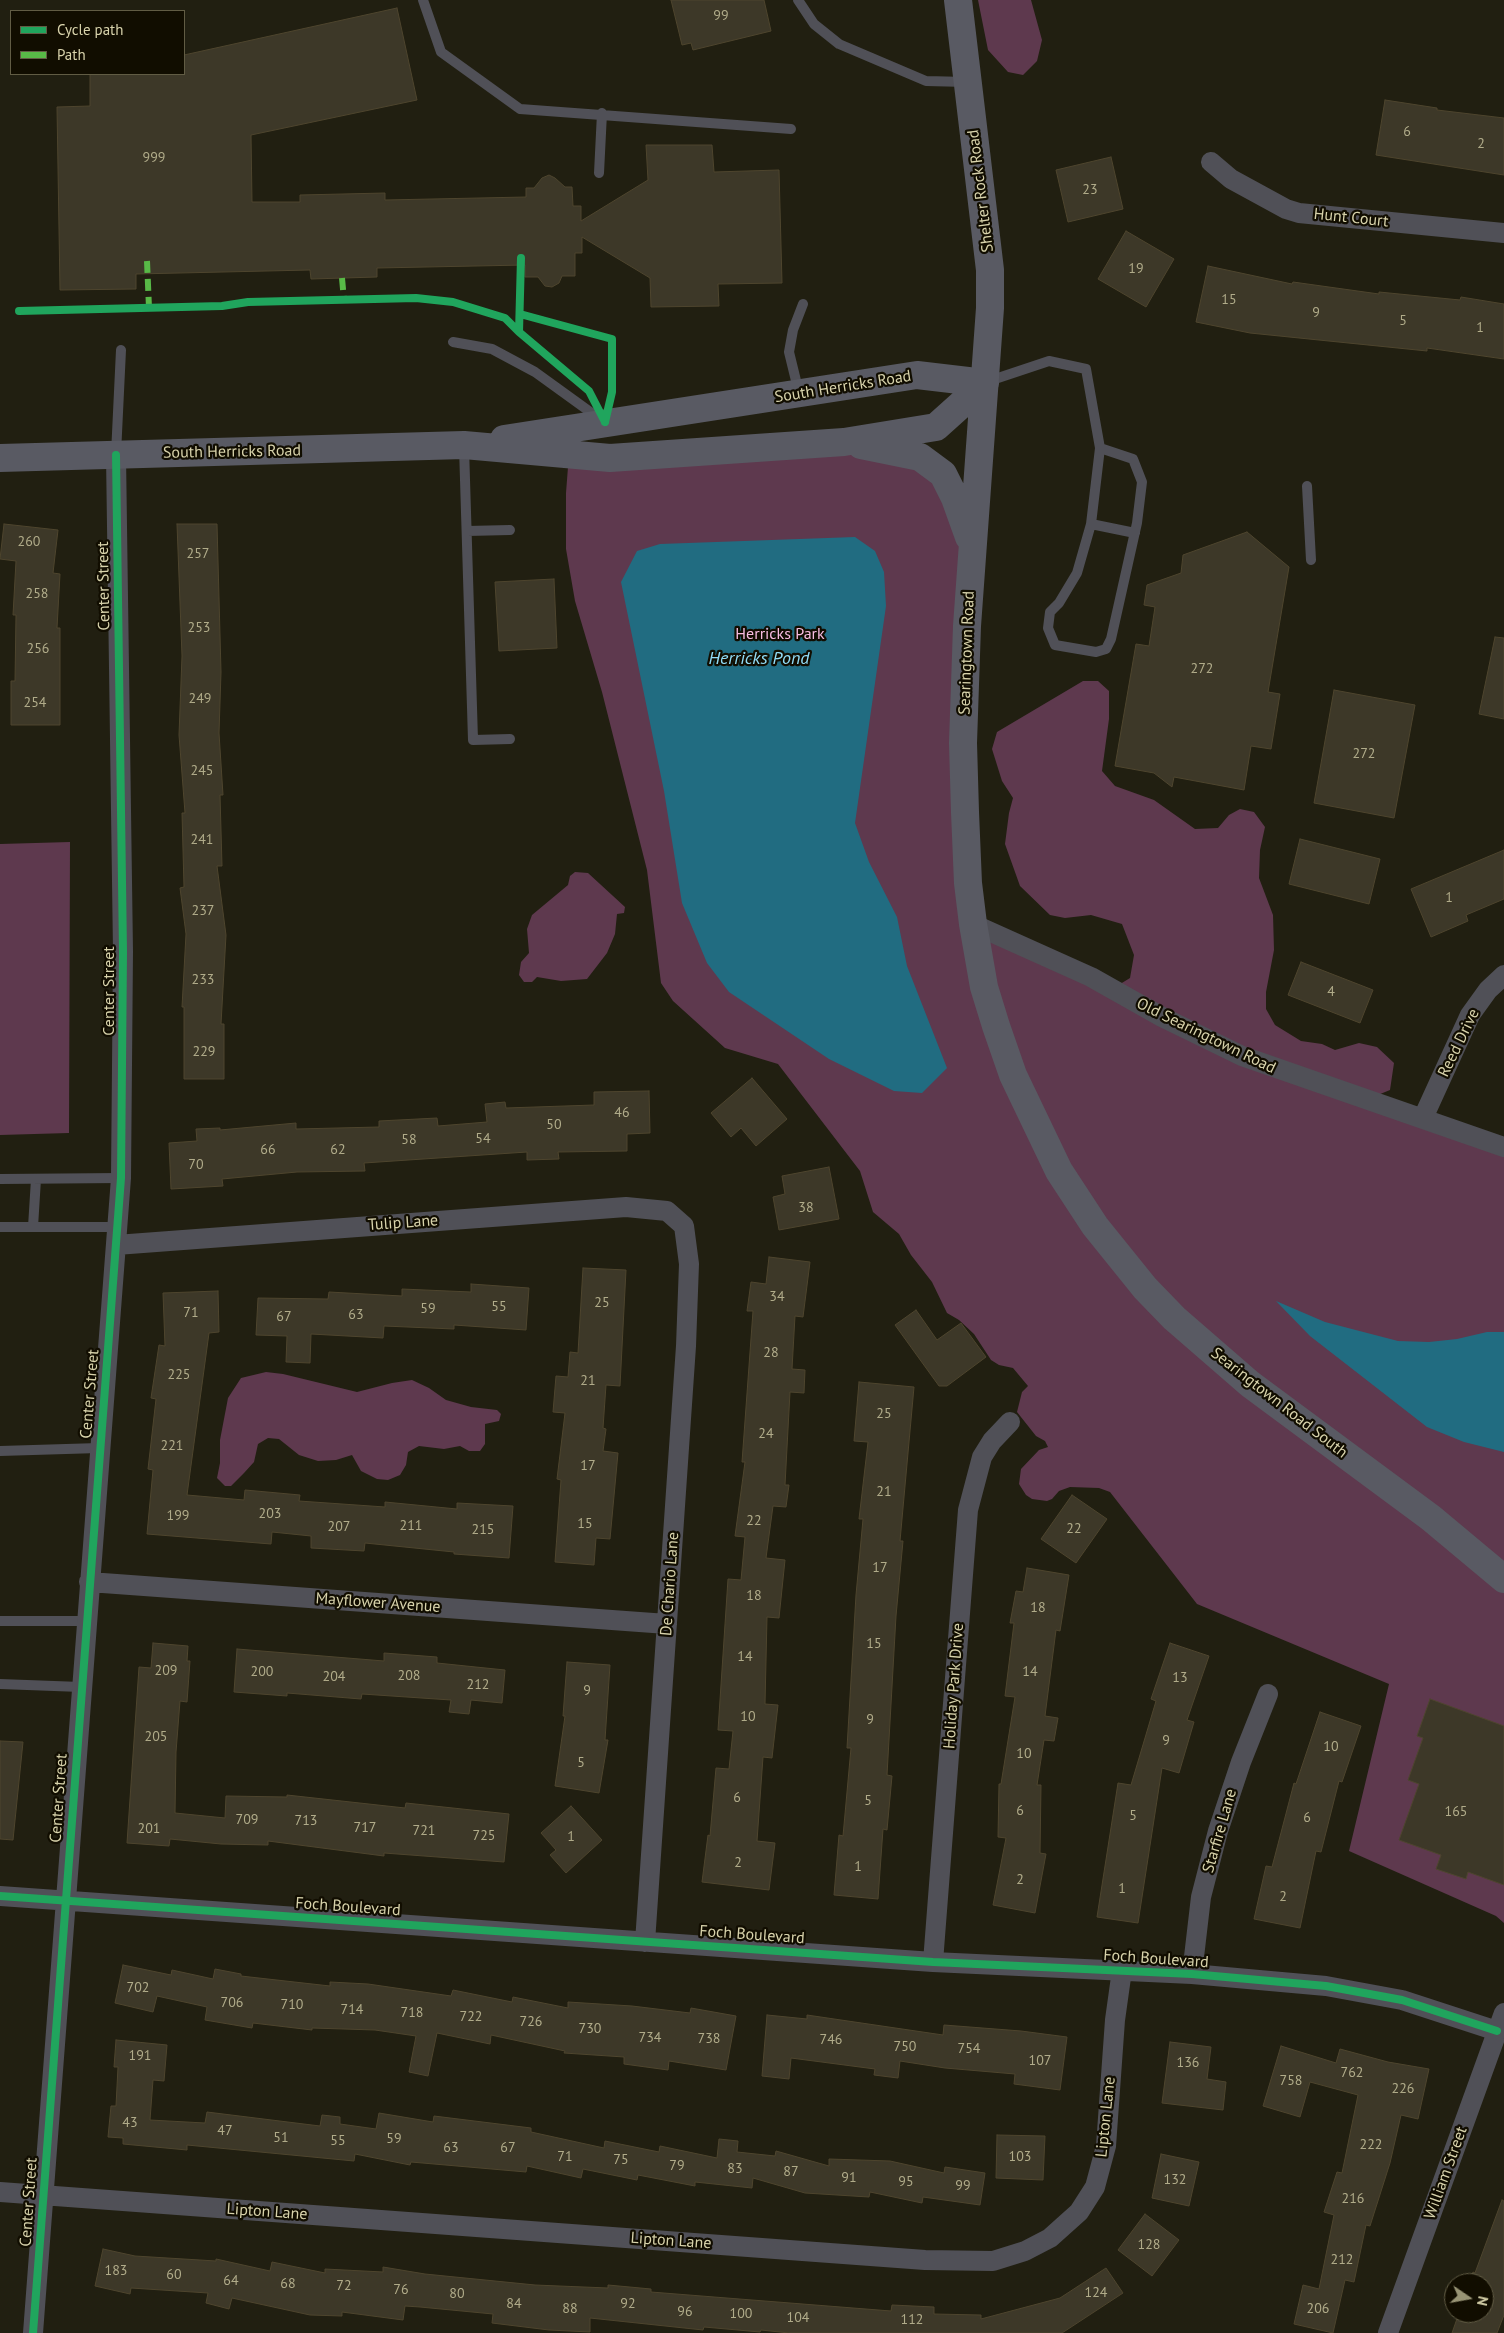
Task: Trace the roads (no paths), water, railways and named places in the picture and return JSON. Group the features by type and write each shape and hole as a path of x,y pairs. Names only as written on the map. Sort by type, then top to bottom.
{"main road":[{"name":"Shelter Rock Road","path":"958,0 990,270 990,308 985,383"},
{"name":"South Herricks Road","path":"464,445 917,375 985,383"},
{"name":"South Herricks Road","path":"0,458 464,445 610,458 844,442 936,427 985,383"},
{"name":"Searingtown Road","path":"973,924 968,883 963,743 972,546 985,383"},
{"path":"844,442 920,458 943,474 955,498 972,546"},
{"name":"Searingtown Road South","path":"973,924 984,987 996,1026 1013,1075 1039,1134 1058,1171 1096,1226 1145,1288 1174,1318 1250,1384 1431,1518 1504,1579"}],"street":[{"name":"Hunt Court","path":"1211,162 1231,179 1286,209 1299,213 1504,233"},
{"name":"Center Street","path":"33,2333 64,1901 121,1178 122,952 116,455"},
{"name":"Old Searingtown Road","path":"973,924 1091,977 1162,1017 1242,1056 1323,1086 1423,1118 1504,1147"},
{"name":"Reed Drive","path":"1423,1118 1470,1015 1488,990 1504,975"},
{"name":"Tulip Lane","path":"117,1236 626,1207 667,1211 684,1226"},
{"name":"De Chario Lane","path":"645,1942 686,1346 689,1264 684,1226"},
{"name":"Holiday Park Drive","path":"933,1962 968,1510 982,1457 992,1441 1010,1422"},
{"name":"Mayflower Avenue","path":"89,1582 667,1624"},
{"name":"Starfire Lane","path":"1192,1974 1201,1897 1218,1831 1241,1762 1268,1694"},
{"name":"Foch Boulevard","path":"0,1896 933,1962 1192,1974 1326,1986 1402,2000 1500,2022"},
{"name":"Lipton Lane","path":"0,2192 915,2259 994,2261 1025,2251 1050,2238 1079,2212 1095,2187 1106,2146 1115,2020 1122,1970"},
{"name":"William Street","path":"1388,2333 1500,2022"}],"lane":[{"path":"423,0 441,52 520,109 602,113 791,128"},
{"path":"798,0 814,24 839,44 926,81 968,82"},
{"path":"599,173 602,113"},
{"path":"799,394 789,352 793,330 804,304"},
{"path":"453,342 492,349 535,372 605,422"},
{"path":"116,455 121,350"},
{"path":"985,383 1049,361 1086,369 1100,448 1091,524 1077,573 1059,603 1050,612 1048,628 1055,645 1096,652 1106,649 1111,639 1135,533 1142,482 1133,459 1100,448"},
{"path":"464,445 473,740 510,739"},
{"path":"1307,486 1311,560"},
{"path":"1091,524 1135,533"},
{"path":"467,531 510,530"},
{"path":"0,1179 121,1178"},
{"path":"33,1227 36,1179"},
{"path":"0,1228 33,1227 117,1236"},
{"path":"0,1451 99,1448"},
{"path":"0,1621 86,1621"},
{"path":"0,1684 81,1687"}],"water":[{"name":"Herricks Pond","path":"855,537 875,551 884,572 886,606 855,823 869,862 897,917 907,966 947,1068 922,1093 894,1091 829,1059 729,992 707,963 682,903 664,791 621,582 637,551 660,544"},
{"path":"1276,1301 1325,1322 1398,1341 1429,1342 1457,1339 1487,1332 1504,1332 1504,1452 1464,1442 1427,1427 1310,1336"}],"park label":[{"name":"Herricks Park","path":"780,634"}]}
